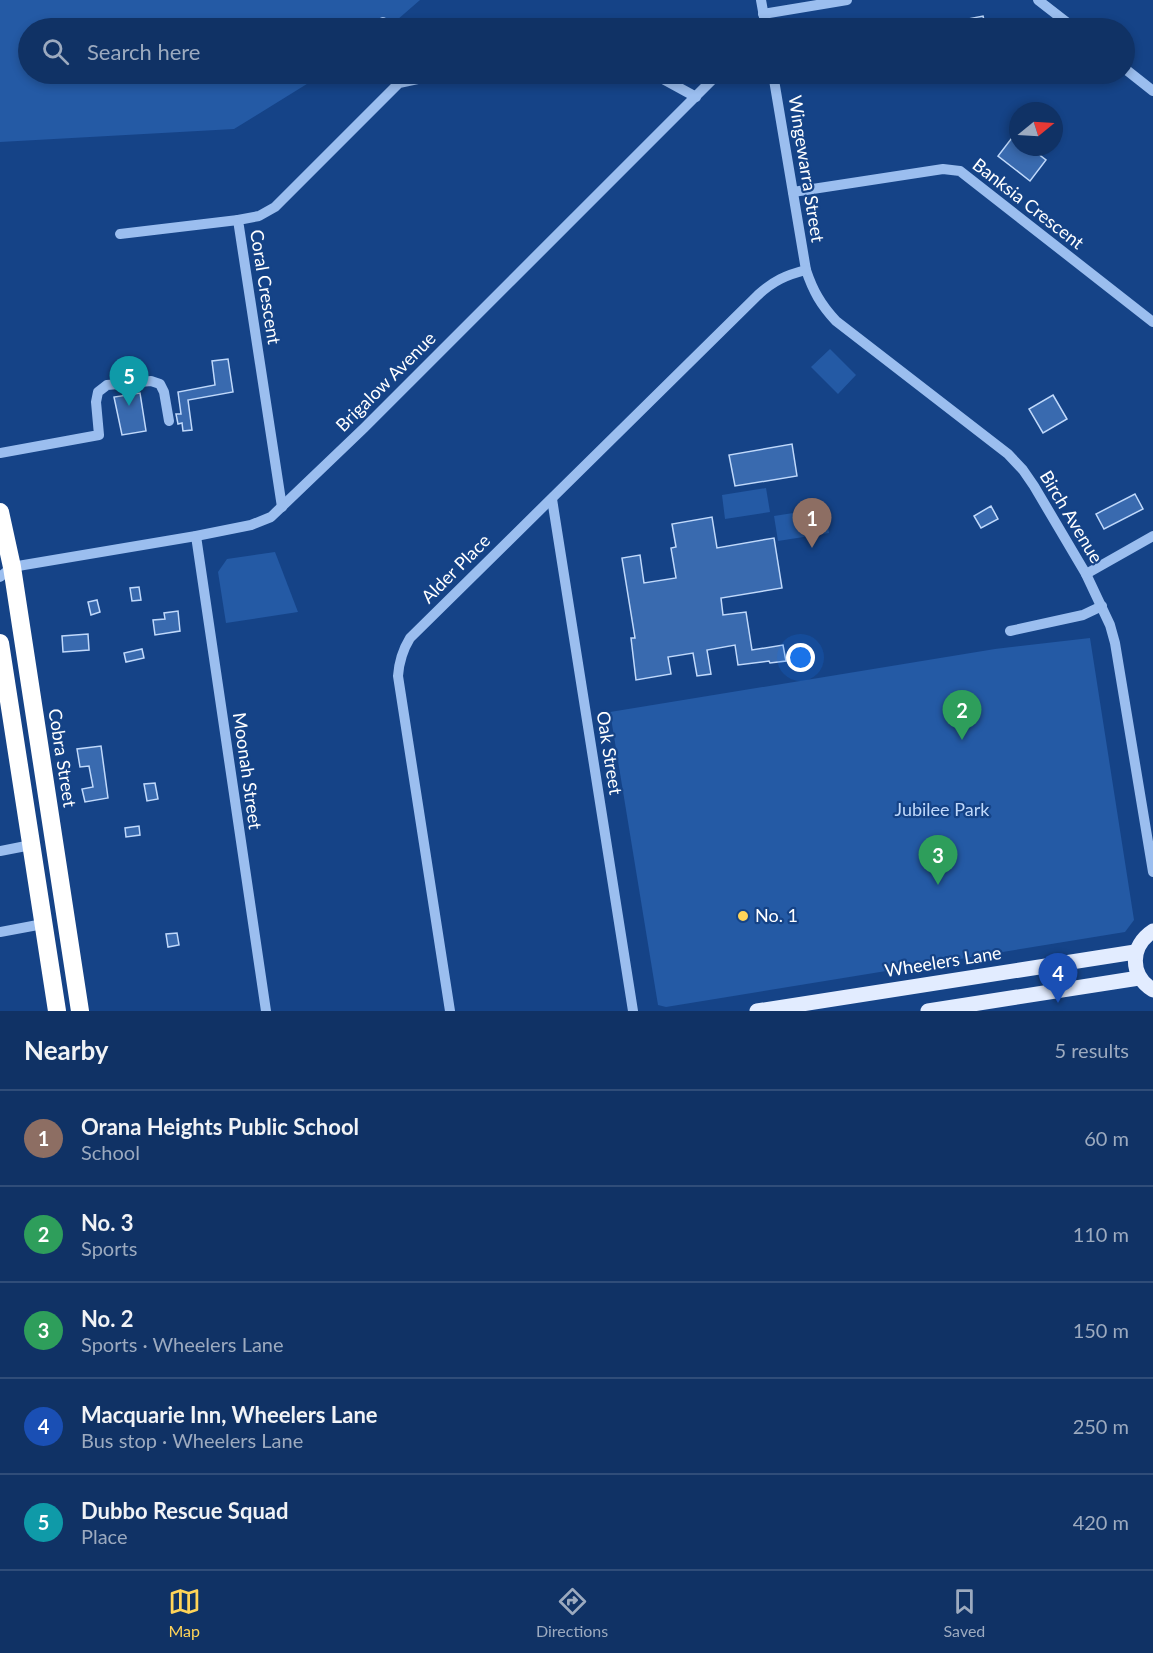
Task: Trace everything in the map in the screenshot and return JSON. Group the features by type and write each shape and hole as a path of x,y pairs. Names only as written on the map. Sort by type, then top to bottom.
{"highway":[{"name":"Cobra Street","path":"0,512 6,572 80,1011"},
{"path":"0,643 5,709 31,845 57,1011"}],"main road":[{"path":"1153,931 1139,943 1136,952 1136,970 1140,978 1153,990"},
{"name":"Wheelers Lane","path":"757,1011 1136,952"},
{"path":"928,1011 1140,978"}],"street":[{"path":"761,0 764,18"},
{"path":"763,14 847,0"},
{"path":"1038,0 1061,18"},
{"path":"1135,75 1151,86"},
{"name":"Coral Crescent","path":"282,507 238,220 259,216 275,207 391,84"},
{"path":"672,84 696,97"},
{"name":"Brigalow Avenue","path":"6,572 251,525 271,517 708,84"},
{"name":"Wingewarra Street","path":"775,84 806,270"},
{"name":"Banksia Crescent","path":"793,192 943,169 960,171 1153,322"},
{"path":"120,234 238,220"},
{"name":"Alder Place","path":"450,1011 398,676 403,650 410,638 492,555 769,285 784,276 806,270"},
{"name":"Birch Avenue","path":"806,270 812,289 822,306 836,321 1008,454 1023,470 1086,574 1102,606 1115,643 1153,872"},
{"path":"0,453 99,435 96,402 98,392 107,385 151,381 160,384 164,392 169,420"},
{"name":"Oak Street","path":"552,499 633,1011"},
{"name":"Moonah Street","path":"196,536 266,1011"},
{"path":"1086,574 1153,536"},
{"path":"1010,631 1083,615 1102,606"},
{"path":"0,851 31,845"},
{"path":"0,932 43,924"}],"green space":[{"path":"0,0 420,0 399,18 18,18 18,84 307,84 234,129 0,142"},
{"path":"830,349 856,375 838,394 811,367"},
{"path":"766,488 770,512 725,519 722,495"},
{"path":"825,508 829,533 778,541 774,516"},
{"path":"275,552 298,612 226,623 218,572 227,559"},
{"name":"Jubilee Park","path":"1090,638 1134,920 1125,932 666,1007 658,1005 610,712 995,649"}],"building":[{"path":"1009,142 1009,156 1041,156 1046,160 1030,181 998,156"},
{"path":"228,359 233,392 188,400 192,430 183,431 182,423 178,424 176,414 181,414 178,392 215,385 212,361"},
{"path":"140,393 146,431 122,435 114,397"},
{"path":"1053,395 1067,419 1043,433 1029,409"},
{"path":"792,444 797,476 735,486 729,455"},
{"path":"1135,494 1143,509 1104,529 1096,514"},
{"path":"991,506 998,519 981,528 974,516"},
{"path":"712,517 717,548 774,538 782,588 721,598 723,615 746,612 752,650 783,645 786,661 738,665 735,645 707,650 711,674 697,676 693,653 668,657 671,674 636,680 631,638 635,638 622,558 640,555 644,583 676,578 671,548 676,547 672,524"},
{"path":"139,587 141,600 132,601 130,588"},
{"path":"97,600 100,612 91,615 88,602"},
{"path":"178,611 180,631 155,635 153,620 165,619 164,613"},
{"path":"88,634 89,650 63,652 62,636"},
{"path":"142,649 144,658 126,662 124,653"},
{"path":"101,746 108,798 85,802 82,789 93,787 89,766 80,767 77,749"},
{"path":"155,783 158,799 147,801 144,784"},
{"path":"139,826 140,835 126,837 125,828"},
{"path":"177,933 179,945 168,947 166,934"}],"place":[{"name":"Dubbo Rescue Squad","path":"129,406"},
{"name":"Orana Heights Public School","path":"812,548"},
{"name":"No. 3","path":"962,740"},
{"name":"No. 2","path":"938,885"},
{"name":"No. 1","path":"743,916"},
{"name":"Macquarie Inn, Wheelers Lane","path":"1058,1003"}]}
